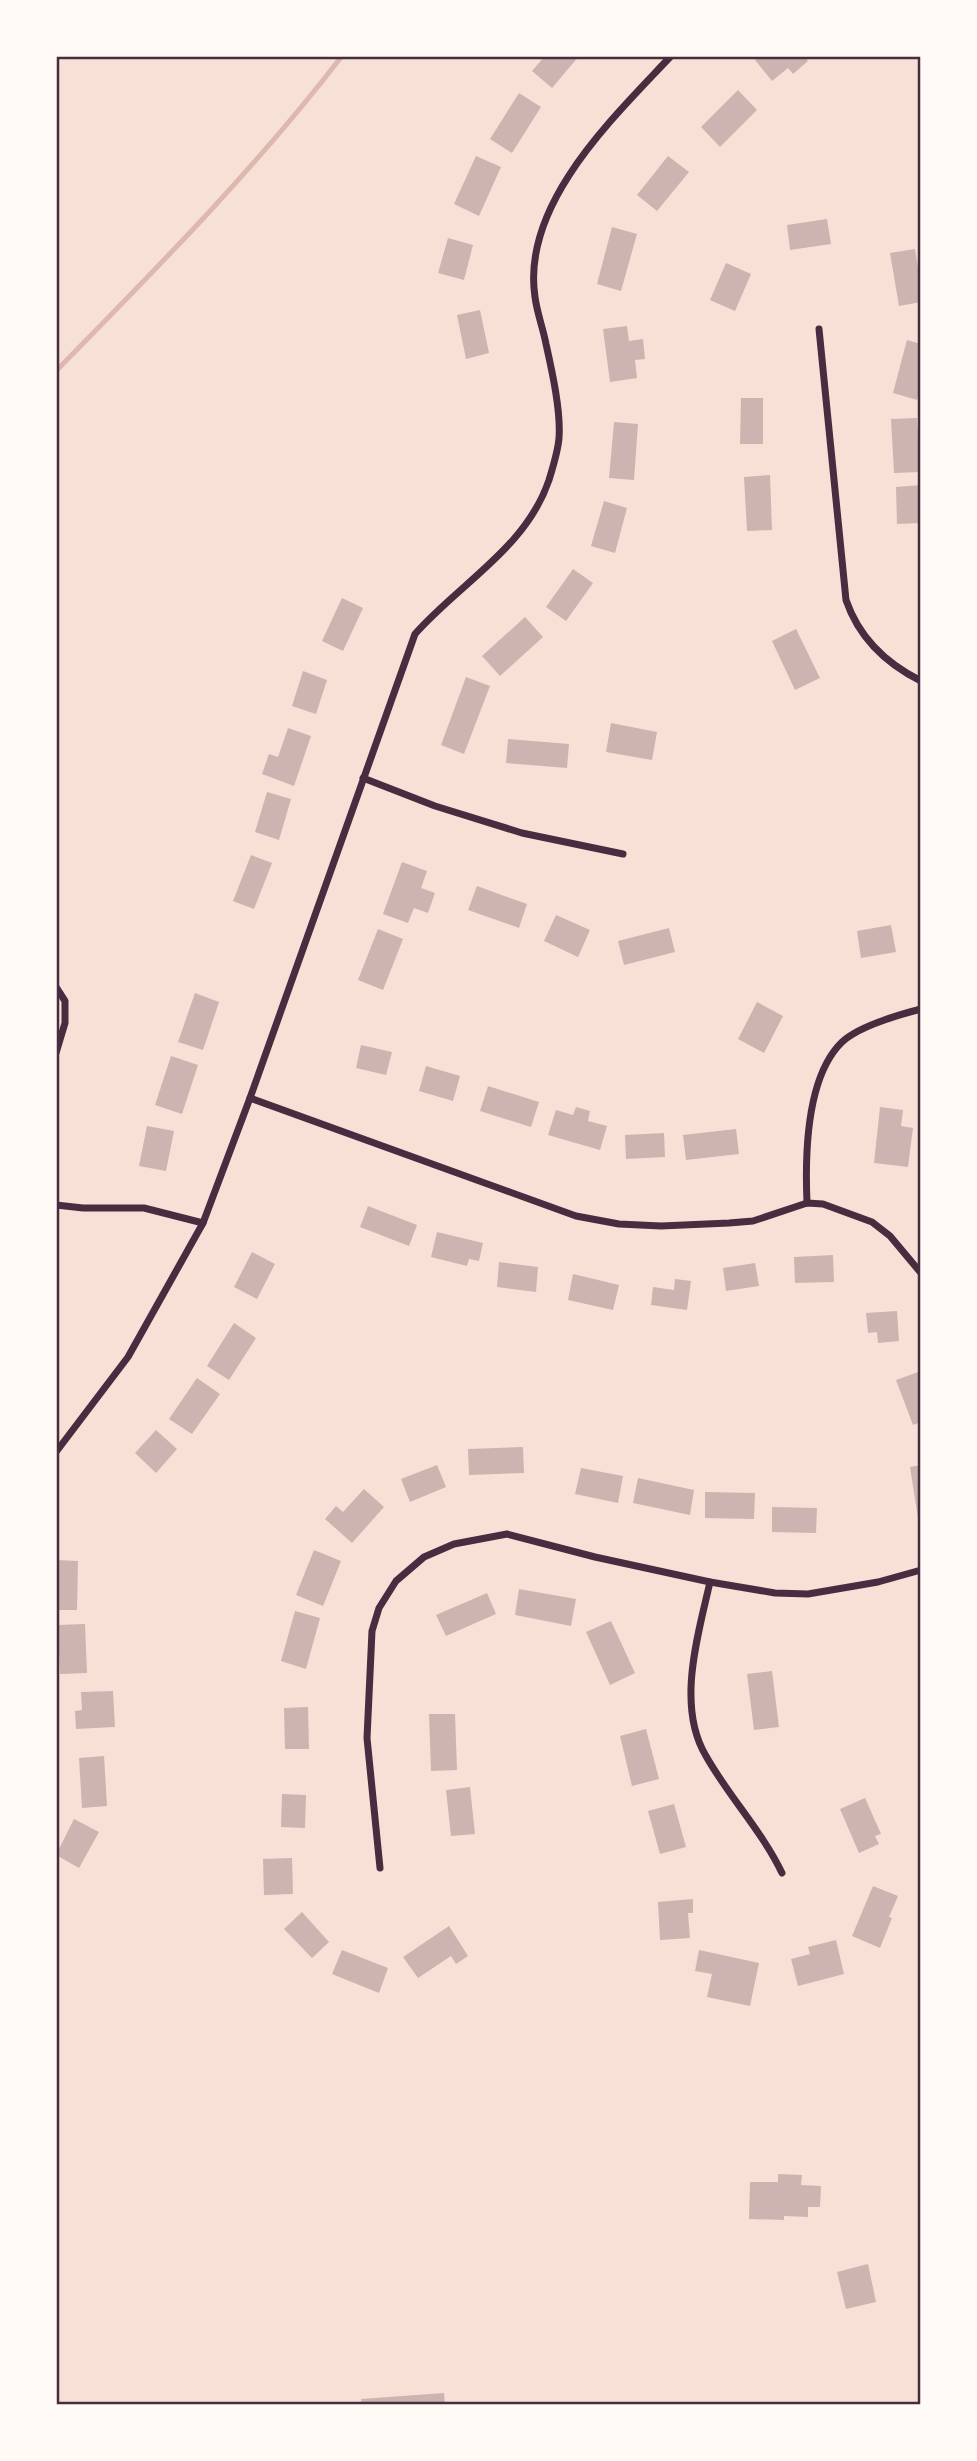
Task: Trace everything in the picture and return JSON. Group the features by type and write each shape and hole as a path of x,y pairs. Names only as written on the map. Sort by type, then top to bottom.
{"street":[{"path":"56,1452 128,1357 203,1223 415,634 433,614 502,554 528,522 548,481 559,438 547,347 535,296 535,258 543,223 574,167 671,56"},
{"path":"819,329 846,600 853,620 862,634 887,662 921,681"},
{"path":"363,778 435,806 522,833 623,854"},
{"path":"56,987 65,1001 65,1023 56,1053"},
{"path":"807,1203 810,1126 819,1078 831,1056 843,1041 885,1019 921,1009"},
{"path":"250,1098 576,1216 619,1224 661,1226 753,1221 807,1203 823,1204 872,1223 890,1236 921,1273"},
{"path":"56,1205 144,1208 203,1223"},
{"path":"380,1868 367,1738 372,1631 379,1608 396,1581 424,1557 454,1544 508,1534 595,1557 710,1582 775,1593 808,1594 878,1582 921,1570"},
{"path":"710,1582 700,1625 691,1689 694,1722 704,1754 772,1851 782,1873"}],"building":[{"path":"545,56 579,56 552,88 532,71"},
{"path":"760,56 804,56 808,61 793,74 788,68 772,81 755,60"},
{"path":"738,90 757,110 720,147 701,127"},
{"path":"519,93 541,107 512,153 490,139"},
{"path":"476,156 501,167 479,216 454,204"},
{"path":"668,156 689,172 657,211 637,195"},
{"path":"827,219 831,244 790,250 787,225"},
{"path":"612,227 637,234 621,291 597,284"},
{"path":"448,238 473,245 464,280 438,273"},
{"path":"915,249 921,302 899,306 890,253"},
{"path":"726,263 751,274 735,311 710,300"},
{"path":"480,310 489,353 466,359 457,315"},
{"path":"627,326 629,341 643,339 645,359 635,360 637,378 610,382 603,329"},
{"path":"907,340 921,344 921,384 917,400 893,393"},
{"path":"741,398 763,398 763,444 740,444"},
{"path":"917,418 920,472 894,473 891,419"},
{"path":"614,422 638,424 634,480 609,478"},
{"path":"770,475 772,530 747,531 744,477"},
{"path":"921,485 921,523 897,524 896,487"},
{"path":"604,501 627,508 615,553 591,546"},
{"path":"573,569 593,583 566,621 546,607"},
{"path":"342,598 363,608 343,651 322,641"},
{"path":"525,617 543,637 500,676 482,656"},
{"path":"796,629 820,678 795,690 772,641"},
{"path":"303,671 327,680 316,714 292,706"},
{"path":"466,677 490,686 464,754 441,745"},
{"path":"611,723 657,732 652,760 606,752"},
{"path":"288,728 311,736 294,786 262,774 269,754 278,757"},
{"path":"508,739 569,744 567,768 506,763"},
{"path":"267,792 291,799 279,840 255,832"},
{"path":"251,855 272,863 254,909 233,901"},
{"path":"402,862 427,871 421,888 435,893 428,913 414,908 408,923 383,914"},
{"path":"477,886 527,904 519,928 468,910"},
{"path":"556,915 590,930 578,957 544,941"},
{"path":"891,925 896,952 861,958 857,931"},
{"path":"669,928 675,952 624,965 618,941"},
{"path":"378,929 403,939 383,990 358,980"},
{"path":"195,993 219,1002 203,1050 178,1042"},
{"path":"757,1002 783,1016 764,1053 738,1039"},
{"path":"361,1045 392,1052 386,1075 356,1068"},
{"path":"171,1056 198,1065 182,1114 155,1105"},
{"path":"426,1066 460,1076 453,1101 419,1091"},
{"path":"488,1086 539,1102 531,1127 480,1111"},
{"path":"576,1107 590,1111 588,1121 607,1126 600,1150 548,1135 556,1110 573,1115"},
{"path":"880,1107 903,1110 901,1126 913,1128 908,1167 874,1163"},
{"path":"147,1126 174,1131 166,1171 139,1166"},
{"path":"736,1129 739,1154 686,1160 683,1135"},
{"path":"664,1133 665,1157 626,1159 625,1135"},
{"path":"368,1206 417,1225 409,1246 360,1227"},
{"path":"437,1232 483,1243 479,1261 469,1259 467,1266 431,1257"},
{"path":"252,1252 275,1264 257,1299 234,1287"},
{"path":"833,1255 834,1282 795,1283 794,1257"},
{"path":"499,1262 538,1267 536,1292 497,1287"},
{"path":"755,1263 759,1286 726,1291 723,1268"},
{"path":"573,1274 619,1285 613,1310 568,1300"},
{"path":"675,1279 691,1281 687,1310 651,1305 653,1287 674,1290"},
{"path":"897,1311 899,1341 878,1343 877,1332 868,1333 866,1313"},
{"path":"234,1323 256,1338 229,1380 207,1366"},
{"path":"921,1371 921,1422 913,1425 896,1380"},
{"path":"197,1378 220,1394 192,1434 169,1419"},
{"path":"156,1430 177,1449 156,1473 135,1453"},
{"path":"523,1447 524,1473 469,1475 468,1449"},
{"path":"437,1465 446,1487 410,1502 401,1479"},
{"path":"921,1465 921,1517 918,1518 910,1467"},
{"path":"581,1468 623,1476 618,1503 575,1494"},
{"path":"638,1478 694,1490 690,1515 633,1503"},
{"path":"364,1489 384,1507 352,1543 325,1519 336,1506 343,1512"},
{"path":"705,1492 755,1493 754,1519 705,1518"},
{"path":"772,1507 817,1508 816,1533 772,1532"},
{"path":"314,1550 341,1561 323,1606 296,1595"},
{"path":"56,1560 78,1561 77,1610 56,1610"},
{"path":"519,1589 576,1599 571,1626 515,1615"},
{"path":"487,1593 496,1614 446,1636 436,1615"},
{"path":"295,1611 320,1618 306,1669 281,1661"},
{"path":"611,1621 635,1673 610,1685 586,1632"},
{"path":"85,1624 87,1673 60,1674 58,1625"},
{"path":"772,1671 779,1727 754,1730 747,1674"},
{"path":"113,1691 115,1727 76,1729 75,1711 82,1710 81,1692"},
{"path":"308,1707 309,1749 285,1749 284,1708"},
{"path":"429,1714 455,1714 457,1770 431,1771"},
{"path":"646,1729 659,1779 632,1786 620,1736"},
{"path":"104,1756 107,1806 82,1808 79,1758"},
{"path":"470,1787 475,1834 451,1836 446,1790"},
{"path":"282,1794 306,1795 305,1828 281,1827"},
{"path":"865,1798 881,1834 875,1836 879,1844 859,1853 840,1809"},
{"path":"674,1804 686,1847 660,1854 648,1811"},
{"path":"74,1819 99,1832 79,1868 56,1855"},
{"path":"292,1858 293,1894 264,1895 263,1859"},
{"path":"873,1886 898,1896 880,1948 852,1936"},
{"path":"693,1899 693,1913 688,1913 690,1938 660,1940 658,1902"},
{"path":"302,1912 329,1942 312,1958 284,1929"},
{"path":"449,1926 468,1956 456,1964 451,1956 418,1978 403,1957"},
{"path":"836,1940 844,1974 798,1986 791,1959 810,1954 808,1947"},
{"path":"342,1950 388,1968 379,1993 332,1974"},
{"path":"699,1950 759,1963 750,2006 707,1997 712,1974 695,1971"},
{"path":"778,2174 802,2175 801,2185 821,2186 820,2207 808,2207 808,2217 784,2216 784,2220 749,2219 750,2182 778,2182"},
{"path":"868,2264 876,2302 846,2309 837,2272"},
{"path":"444,2393 445,2405 362,2405 361,2399"}],"waterway":[{"path":"56,371 240,178 342,56"}]}
